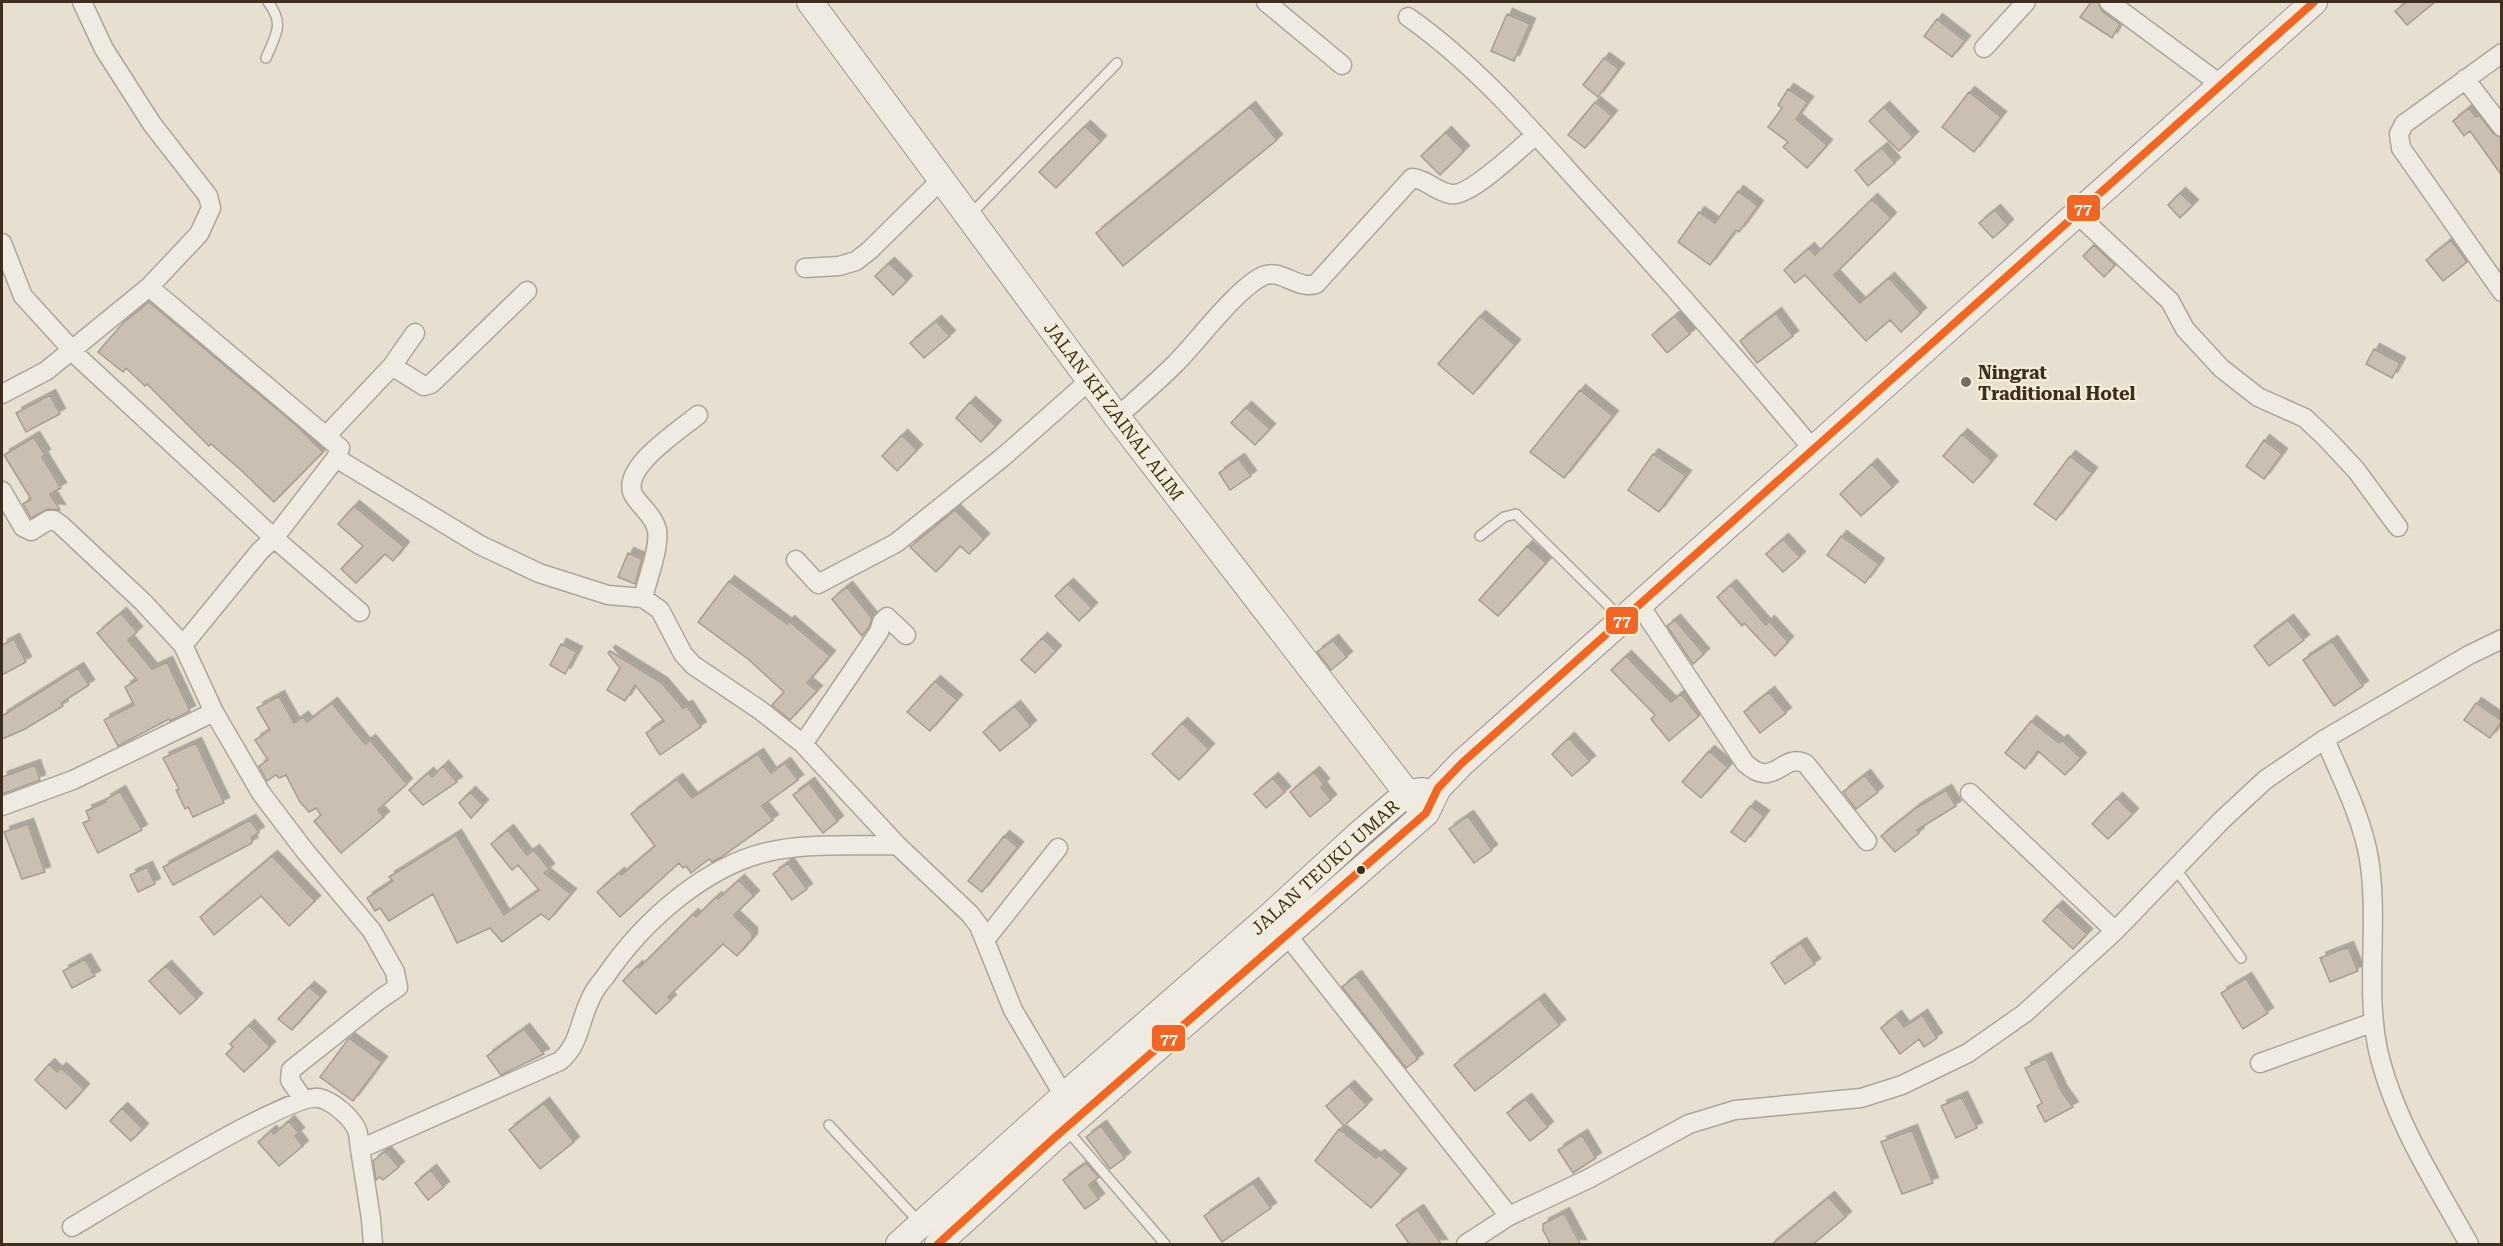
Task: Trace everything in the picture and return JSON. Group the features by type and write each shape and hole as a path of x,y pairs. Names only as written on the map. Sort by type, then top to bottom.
{"main road":[{"name":"JALAN KH ZAINAL ALIM","path":"810,2 1118,417 1407,793 1426,813"},
{"path":"1438,788 1462,763 2075,212 2314,2"},
{"name":"JALAN TEUKU UMAR","path":"899,1245 1064,1096 1270,916 1358,834 1407,793 1438,788"},
{"name":"JALAN TEUKU UMAR","path":"938,1245 1066,1128 1426,813 1438,788"},
{"path":"984,1167 1004,1185"}],"street":[{"path":"2,394 46,371 149,287 199,234 211,208 208,196 152,124 104,49 82,2"},
{"path":"1266,2 1342,64"},
{"path":"1984,48 2026,2"},
{"path":"2109,2 2220,84"},
{"path":"1408,17 1455,54 1536,135 1714,332 1812,448"},
{"path":"2502,52 2404,124 2399,134 2401,148 2502,292"},
{"path":"2465,79 2502,127"},
{"path":"1118,417 1175,364 1228,306 1254,282 1265,275 1275,275 1302,285 1316,284 1412,178 1422,179 1443,191 1461,193 1473,186 1536,135"},
{"path":"805,268 839,266 856,261 942,179"},
{"path":"2075,212 2170,301 2185,329 2221,368 2258,397 2305,418 2327,439 2356,470 2398,527"},
{"path":"2,243 23,296 73,351 274,538 360,612"},
{"path":"149,287 340,448 336,458 274,538 260,551 183,645"},
{"path":"392,366 416,384 424,386 431,384 527,291"},
{"path":"327,435 392,366 415,333"},
{"path":"796,560 818,584 896,543 1003,457 1090,380"},
{"path":"643,598 657,544 657,530 651,517 632,494 634,471 642,461 698,415"},
{"path":"336,458 480,545 539,573 608,595 643,598 660,610 683,654 693,665 760,710 803,744 897,845 970,914 979,926 1013,1010 1064,1096"},
{"path":"2,491 23,527 31,531 49,520 54,520 61,525 143,602 183,645 214,712 261,793 305,851 372,931 395,972 398,987 291,1070 290,1080 303,1099"},
{"path":"1630,612 1745,763 1761,774 1772,774 1792,761 1799,760 1806,764 1867,841"},
{"path":"803,744 879,632 882,622 887,617 906,635"},
{"path":"1466,1245 1509,1216 1588,1179 1689,1124 1734,1110 1861,1098 1902,1086 1968,1053 2025,1013 2115,932 2222,820 2265,780 2325,739 2469,655 2502,639"},
{"path":"2,806 73,780 214,712"},
{"path":"2325,739 2359,819 2369,859 2373,923 2374,1022 2378,1051 2401,1117 2469,1245"},
{"path":"1970,793 2115,932"},
{"path":"360,1149 560,1061 569,1054 576,1043 589,1001 623,950 657,915 732,862 778,850 897,845"},
{"path":"985,940 1058,848"},
{"path":"1287,935 1509,1216"},
{"path":"2260,1063 2374,1022"},
{"path":"72,1227 184,1161 303,1099 319,1098 347,1116 356,1130 371,1219 373,1245"}],"lane":[{"path":"266,58 279,26 278,18 268,2"},
{"path":"969,216 1118,63"},
{"path":"1480,536 1504,517 1516,514 1630,612"},
{"path":"2175,868 2241,958"},
{"path":"829,1125 922,1225"},
{"path":"1066,1128 1164,1245"}],"building":[{"path":"2091,2 2098,2 2102,11 2120,24 2112,38 2080,17"},
{"path":"2407,2 2435,2 2407,25 2395,11"},
{"path":"1507,14 1530,24 1514,61 1491,51"},
{"path":"1937,19 1965,41 1952,57 1924,36"},
{"path":"1604,58 1619,69 1598,97 1583,85"},
{"path":"1788,89 1808,102 1796,119 1827,145 1807,168 1783,147 1788,142 1768,127 1782,108 1778,105"},
{"path":"1969,92 2001,117 1974,152 1942,127"},
{"path":"1595,102 1612,116 1585,148 1568,135"},
{"path":"1250,107 1277,140 1123,266 1096,233"},
{"path":"1884,107 1913,137 1899,151 1869,121"},
{"path":"2469,108 2476,117 2479,115 2494,134 2502,138 2502,176 2470,131 2464,136 2453,121"},
{"path":"1085,126 1101,141 1056,188 1039,172"},
{"path":"1446,132 1464,151 1440,175 1421,156"},
{"path":"1882,148 1895,163 1868,186 1855,170"},
{"path":"1738,191 1758,206 1739,232 1736,230 1710,265 1678,242 1699,212 1715,223"},
{"path":"2180,193 2193,205 2180,218 2168,205"},
{"path":"1872,199 1891,218 1834,275 1860,303 1889,278 1921,313 1901,332 1890,320 1866,341 1805,275 1795,283 1784,270 1809,248 1815,255"},
{"path":"1995,210 2008,225 1993,238 1979,223"},
{"path":"2451,240 2467,262 2443,281 2426,260"},
{"path":"2094,245 2115,265 2104,277 2083,256"},
{"path":"889,263 907,281 893,295 875,276"},
{"path":"149,302 297,426 323,452 274,502 211,444 209,446 147,384 145,386 126,368 123,372 98,352 123,323"},
{"path":"1776,313 1793,336 1757,363 1740,341"},
{"path":"1480,316 1515,345 1473,394 1438,364"},
{"path":"1675,316 1690,334 1667,353 1652,335"},
{"path":"936,321 950,336 924,358 910,343"},
{"path":"2374,349 2400,363 2392,378 2366,364"},
{"path":"1580,390 1613,416 1564,478 1530,452"},
{"path":"50,395 60,414 26,432 16,413"},
{"path":"970,402 996,426 981,442 956,418"},
{"path":"1246,407 1270,429 1255,445 1231,423"},
{"path":"1962,434 1992,461 1973,483 1943,456"},
{"path":"902,435 917,450 897,471 882,456"},
{"path":"34,437 45,455 42,457 61,488 50,494 60,510 48,509 31,518 23,504 31,499 4,455"},
{"path":"2264,440 2282,454 2264,479 2246,466"},
{"path":"1653,454 1686,476 1659,512 1628,490"},
{"path":"2070,456 2092,473 2056,520 2034,504"},
{"path":"1239,459 1251,476 1230,490 1219,473"},
{"path":"1872,464 1893,487 1861,516 1840,494"},
{"path":"354,506 404,547 393,561 385,554 356,583 341,569 363,546 338,524"},
{"path":"955,510 984,539 969,554 960,546 936,572 910,547"},
{"path":"1841,536 1879,564 1865,583 1827,555"},
{"path":"1783,539 1800,557 1783,572 1766,554"},
{"path":"1527,546 1546,563 1498,616 1479,600"},
{"path":"628,553 642,559 635,584 618,577"},
{"path":"729,581 787,624 789,621 830,656 807,683 817,691 790,720 772,705 784,692 748,659 698,622"},
{"path":"1068,584 1092,608 1079,621 1055,596"},
{"path":"1731,585 1766,625 1769,621 1788,642 1775,656 1744,623 1742,626 1717,597"},
{"path":"847,587 872,618 862,636 832,599"},
{"path":"121,613 137,632 128,640 152,669 167,662 190,711 170,721 169,719 118,746 104,720 134,705 125,687 137,680 97,633"},
{"path":"1675,620 1704,654 1693,664 1667,626"},
{"path":"2288,620 2304,640 2269,666 2254,646"},
{"path":"1042,638 1056,651 1035,673 1021,660"},
{"path":"14,639 26,662 2,675 2,645"},
{"path":"1333,640 1347,657 1331,670 1317,652"},
{"path":"2332,641 2363,686 2334,706 2303,660"},
{"path":"561,644 577,652 565,674 550,665"},
{"path":"610,651 662,683 683,708 687,706 701,727 660,755 646,733 664,721 635,685 625,701 607,690 620,668 608,653"},
{"path":"1626,656 1671,702 1681,694 1699,716 1669,741 1651,719 1655,715 1611,670"},
{"path":"78,668 89,685 61,703 63,706 25,729 2,739 2,716"},
{"path":"935,681 957,700 930,731 907,712"},
{"path":"1769,692 1786,713 1760,733 1744,712"},
{"path":"279,696 294,723 303,717 307,722 332,703 365,744 370,740 407,784 378,810 384,817 341,853 314,821 321,815 316,808 309,812 300,802 286,775 279,778 276,775 267,781 259,766 268,760 255,740 270,730 257,708"},
{"path":"2476,703 2502,721 2490,738 2464,720"},
{"path":"1015,706 1031,726 1000,751 983,732"},
{"path":"2031,721 2059,743 2062,740 2081,758 2065,775 2038,751 2025,769 2005,753"},
{"path":"1182,723 1209,749 1179,780 1152,754"},
{"path":"1569,738 1590,761 1572,776 1552,754"},
{"path":"196,743 224,803 193,817 188,807 185,809 176,790 179,789 163,758"},
{"path":"1709,751 1728,767 1701,798 1682,782"},
{"path":"758,754 771,773 785,763 798,780 762,806 773,820 720,858 712,862 709,859 691,873 686,866 683,868 679,863 620,917 597,892 655,846 631,814 677,779 692,798"},
{"path":"35,765 40,780 2,794 2,777"},
{"path":"443,766 457,782 423,805 409,790 428,773 432,777"},
{"path":"1314,772 1324,784 1321,787 1331,800 1310,817 1290,792"},
{"path":"1865,775 1878,792 1856,809 1843,792"},
{"path":"1273,778 1285,792 1266,808 1254,794"},
{"path":"809,783 838,821 823,833 793,795"},
{"path":"1946,790 1956,806 1917,830 1919,833 1895,852 1881,836 1916,808"},
{"path":"120,791 142,830 98,853 83,823 90,820 86,811 106,802 105,800"},
{"path":"470,792 483,805 471,818 459,803"},
{"path":"2117,798 2133,814 2108,839 2092,824"},
{"path":"1750,806 1764,816 1745,842 1731,832"},
{"path":"1468,816 1492,850 1474,863 1449,829"},
{"path":"250,820 259,832 252,837 252,843 173,885 163,867"},
{"path":"28,824 45,872 22,879 4,832"},
{"path":"508,830 527,855 534,850 549,869 544,873 571,894 549,920 541,914 502,942 490,928 457,943 433,894 389,921 380,908 375,911 367,898 393,881 389,877 456,835 504,915 539,890 518,865 512,870 491,844"},
{"path":"1004,836 1018,847 982,892 968,881"},
{"path":"272,856 315,901 289,926 261,896 214,935 200,917"},
{"path":"788,863 807,889 792,900 773,874"},
{"path":"147,867 155,884 138,892 130,875"},
{"path":"739,880 754,896 734,915 752,933 752,939 737,956 723,944 668,997 671,1000 656,1014 623,981 693,914 696,917 716,897 718,899"},
{"path":"2057,906 2087,934 2073,949 2043,921"},
{"path":"1801,943 1815,964 1785,984 1771,963"},
{"path":"2348,947 2358,971 2330,982 2320,958"},
{"path":"85,959 95,976 72,988 63,971"},
{"path":"166,966 197,999 180,1014 149,981"},
{"path":"1356,976 1418,1059 1406,1068 1342,987"},
{"path":"2246,978 2268,1013 2243,1029 2221,993"},
{"path":"309,987 321,997 292,1030 278,1019"},
{"path":"1539,999 1560,1025 1475,1091 1454,1065"},
{"path":"1922,1015 1937,1038 1924,1047 1919,1039 1900,1054 1881,1028 1896,1016 1904,1027"},
{"path":"249,1025 270,1047 244,1072 226,1054 233,1047 230,1044"},
{"path":"524,1029 544,1054 501,1075 487,1056"},
{"path":"349,1038 382,1062 353,1101 320,1077"},
{"path":"2046,1058 2062,1092 2073,1107 2045,1122 2037,1106 2042,1103 2025,1068"},
{"path":"49,1064 57,1072 61,1068 84,1089 66,1109 35,1080"},
{"path":"1349,1086 1367,1105 1344,1126 1326,1106"},
{"path":"1962,1097 1977,1128 1956,1138 1941,1106"},
{"path":"1526,1099 1548,1127 1530,1141 1507,1113"},
{"path":"544,1103 574,1142 540,1169 509,1130"},
{"path":"122,1108 143,1129 131,1141 110,1121"},
{"path":"289,1121 299,1133 295,1136 303,1146 279,1166 258,1142 271,1131 274,1134"},
{"path":"1101,1126 1125,1158 1110,1169 1086,1137"},
{"path":"1339,1129 1376,1158 1379,1155 1401,1174 1371,1208 1315,1161"},
{"path":"1912,1130 1933,1183 1902,1194 1881,1142"},
{"path":"1582,1135 1596,1158 1573,1173 1558,1150"},
{"path":"385,1151 399,1167 383,1180 380,1177 376,1180 373,1161"},
{"path":"1086,1163 1099,1177 1089,1185 1099,1199 1085,1209 1063,1180"},
{"path":"431,1170 444,1187 428,1200 415,1183"},
{"path":"1253,1183 1271,1208 1222,1242 1204,1216"},
{"path":"1829,1197 1846,1217 1812,1245 1771,1245"},
{"path":"1418,1210 1442,1245 1410,1245 1396,1225"},
{"path":"1564,1213 1581,1245 1551,1245 1543,1230 1543,1224"}],"transit line":[{"name":"77","path":"938,1244 1053,1139 1426,813 1438,788 1462,763 2314,2"}],"place":[{"name":"Ningrat Traditional Hotel","path":"1966,382"}]}
